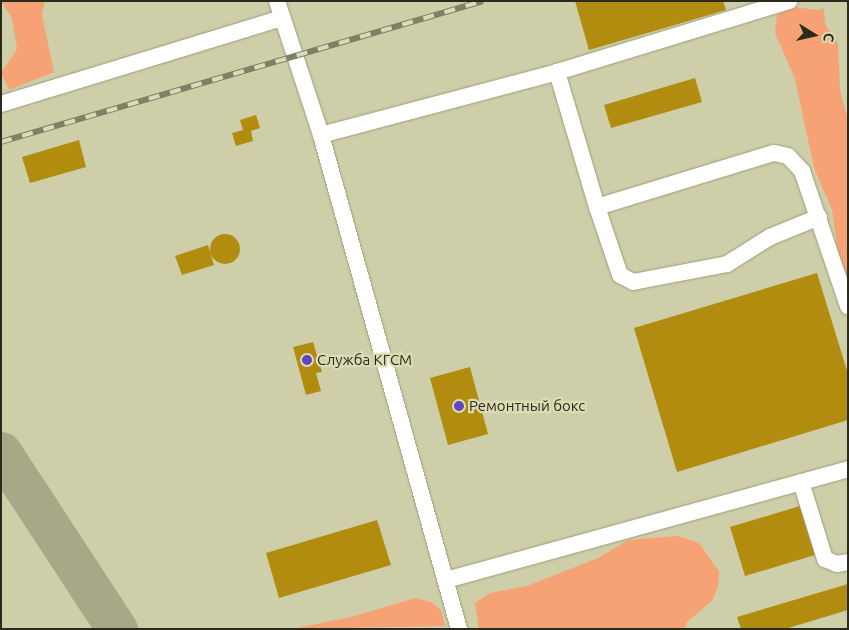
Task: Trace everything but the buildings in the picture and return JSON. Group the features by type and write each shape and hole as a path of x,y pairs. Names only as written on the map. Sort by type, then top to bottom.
{"lane":[{"path":"277,1 321,135 459,629"},
{"path":"321,135 557,72 789,1"},
{"path":"1,104 282,18"},
{"path":"557,72 597,207 620,275 633,282 727,264 770,237 819,217"},
{"path":"597,207 774,153 788,156 802,171 848,306"},
{"path":"446,580 848,469"},
{"path":"801,482 825,559 836,564 848,562"}],"shaded area":[{"path":"1,1 45,1 42,15 54,72 9,90 1,73 17,49 12,18"},
{"path":"793,7 818,10 824,8 825,24 838,44 840,90 848,120 848,283 840,266 832,210 814,168 795,79 775,33 777,15"},
{"path":"678,536 699,543 719,571 718,586 712,601 687,622 685,629 479,629 475,603 490,593 527,586 598,558 628,540"},
{"path":"415,598 431,602 441,610 445,626 292,629 351,617"}],"taxiway":[{"path":"1,452 117,629"}],"railway":[{"path":"1,142 483,1"}],"place":[{"name":"Служба КГСМ","path":"307,360"},
{"name":"Ремонтный бокс","path":"459,406"}]}
